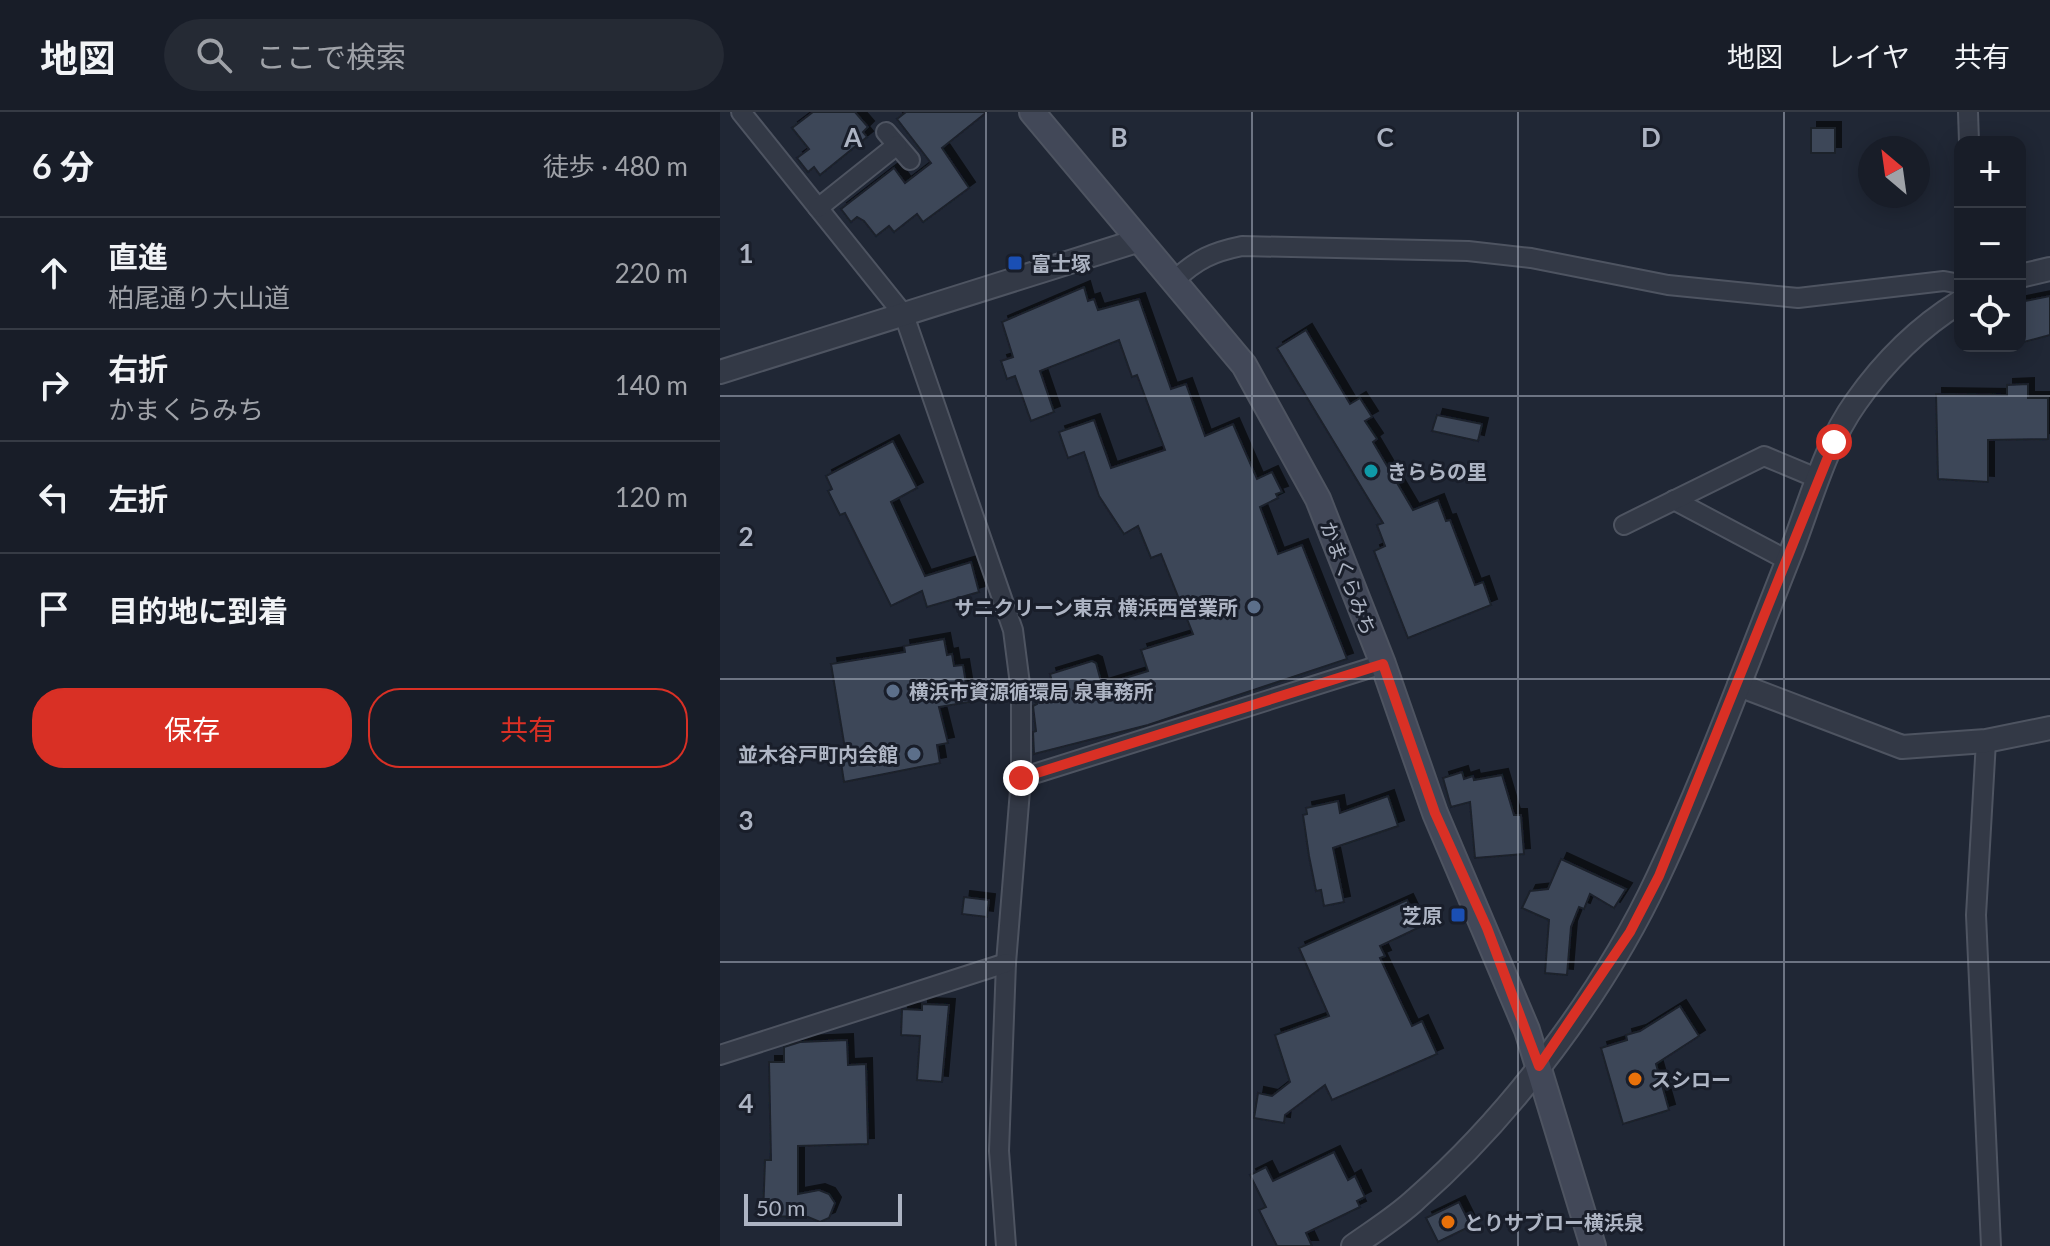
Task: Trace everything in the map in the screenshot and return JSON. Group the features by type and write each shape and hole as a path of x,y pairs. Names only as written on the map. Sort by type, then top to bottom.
{"main road":[{"name":"かまくらみち","path":"1032,112 1244,365 1318,499 1383,664 1435,813 1487,928 1539,1066 1593,1246"}],"street":[{"path":"741,112 904,315 1013,630 1021,692 1021,778 1006,963 999,1151 1006,1246"},
{"path":"1968,112 1969,136"},
{"path":"818,208 892,138 910,160"},
{"path":"720,372 1140,240"},
{"path":"1175,280 1195,260 1216,251 1257,246 1468,251 1531,258 1668,285 1798,298 1944,281 1954,283"},
{"path":"2026,275 2050,269"},
{"path":"1353,1246 1413,1202 1450,1169 1539,1066 1637,918 1659,876 1739,685 1834,442 1864,392 1921,329 1954,306"},
{"path":"1624,525 1764,456 1819,479"},
{"path":"1674,500 1787,560"},
{"path":"1021,778 1383,664"},
{"path":"1739,685 1902,747 1986,741 2050,728"},
{"path":"1986,741 1976,915 1991,1246"},
{"path":"720,1055 1006,963"}],"building":[{"path":"813,112 855,112 868,127 863,132 867,137 820,175 814,167 808,172 797,158 809,149 792,128"},
{"path":"906,112 987,112 942,148 969,188 923,222 917,214 894,232 889,226 876,236 864,221 857,217 851,222 841,209 894,168 905,183 931,163 897,119"},
{"path":"1811,128 1835,128 1835,153 1811,153"},
{"path":"1084,287 1088,301 1094,299 1098,310 1139,299 1171,389 1186,384 1205,436 1233,424 1257,479 1272,472 1282,492 1276,494 1278,498 1260,507 1278,554 1302,545 1347,659 1148,725 1034,754 1033,732 1036,731 1033,706 1037,704 1033,691 1053,686 1050,674 1092,661 1096,663 1102,685 1148,671 1141,650 1193,634 1161,554 1151,558 1138,526 1124,534 1099,496 1084,452 1068,458 1059,432 1094,420 1111,468 1165,450 1137,375 1132,377 1119,340 1040,371 1054,412 1031,421 1015,376 1007,379 1001,361 1013,357 1002,322"},
{"path":"2050,296 2050,335 2026,341 2026,301"},
{"name":"きららの里","path":"1306,330 1350,404 1360,398 1372,417 1365,421 1377,439 1373,442 1413,510 1438,500 1446,521 1450,520 1475,585 1483,582 1491,605 1408,638 1374,551 1385,546 1377,525 1383,523 1277,348"},
{"path":"2028,384 2028,398 2048,398 2048,439 1988,440 1988,482 1938,479 1936,394 2007,395 2007,385"},
{"path":"1437,415 1482,424 1478,441 1432,431"},
{"path":"893,441 917,488 891,502 925,576 971,562 979,592 927,607 922,591 891,606 845,513 840,515 828,491 832,489 826,476"},
{"path":"944,639 947,655 952,654 954,666 963,665 969,702 939,707 948,743 937,745 940,763 844,782 840,756 846,755 831,664 905,652 904,646"},
{"path":"1462,772 1464,779 1473,776 1474,780 1502,775 1514,815 1521,815 1524,854 1475,858 1470,802 1451,807 1443,778"},
{"path":"1388,796 1398,826 1333,848 1344,902 1324,906 1321,890 1316,891 1309,856 1303,815 1307,814 1306,808 1338,801 1340,813"},
{"path":"1561,859 1626,889 1614,908 1590,894 1584,909 1579,907 1571,927 1567,975 1545,973 1549,920 1522,908 1530,891 1548,889"},
{"path":"964,897 989,900 987,917 962,914"},
{"path":"1407,900 1420,927 1380,946 1385,956 1380,958 1412,1026 1422,1021 1437,1054 1332,1100 1325,1085 1285,1115 1284,1123 1254,1118 1258,1093 1272,1096 1290,1082 1275,1035 1329,1016 1299,948"},
{"path":"922,1004 949,1005 942,1082 917,1080 920,1036 901,1035 902,1009 922,1010"},
{"name":"スシロー","path":"1680,1006 1699,1036 1656,1064 1669,1110 1623,1124 1601,1048 1627,1040 1626,1035 1640,1031"},
{"path":"847,1040 848,1065 866,1064 868,1144 798,1146 798,1194 819,1190 829,1194 835,1203 829,1218 820,1222 808,1217 763,1216 765,1160 771,1160 769,1062 784,1062 784,1047 800,1042"},
{"path":"1334,1152 1348,1180 1355,1176 1365,1197 1357,1201 1360,1207 1306,1233 1312,1246 1277,1246 1259,1210 1266,1207 1250,1175 1266,1167 1273,1181"},
{"name":"とりサブロー横浜泉","path":"1459,1202 1471,1226 1438,1242 1426,1218"}],"place":[{"name":"富士塚","path":"1015,263"},
{"name":"きららの里","path":"1371,471"},
{"name":"サニクリーン東京 横浜西営業所","path":"1254,607"},
{"name":"横浜市資源循環局 泉事務所","path":"893,691"},
{"name":"並木谷戸町内会館","path":"914,754"},
{"name":"芝原","path":"1458,915"},
{"name":"スシロー","path":"1635,1079"},
{"name":"とりサブロー横浜泉","path":"1448,1222"}],"route":[{"path":"1021,778 1383,664 1435,813 1487,928 1539,1066 1630,932 1659,876 1739,685 1834,442"}]}
